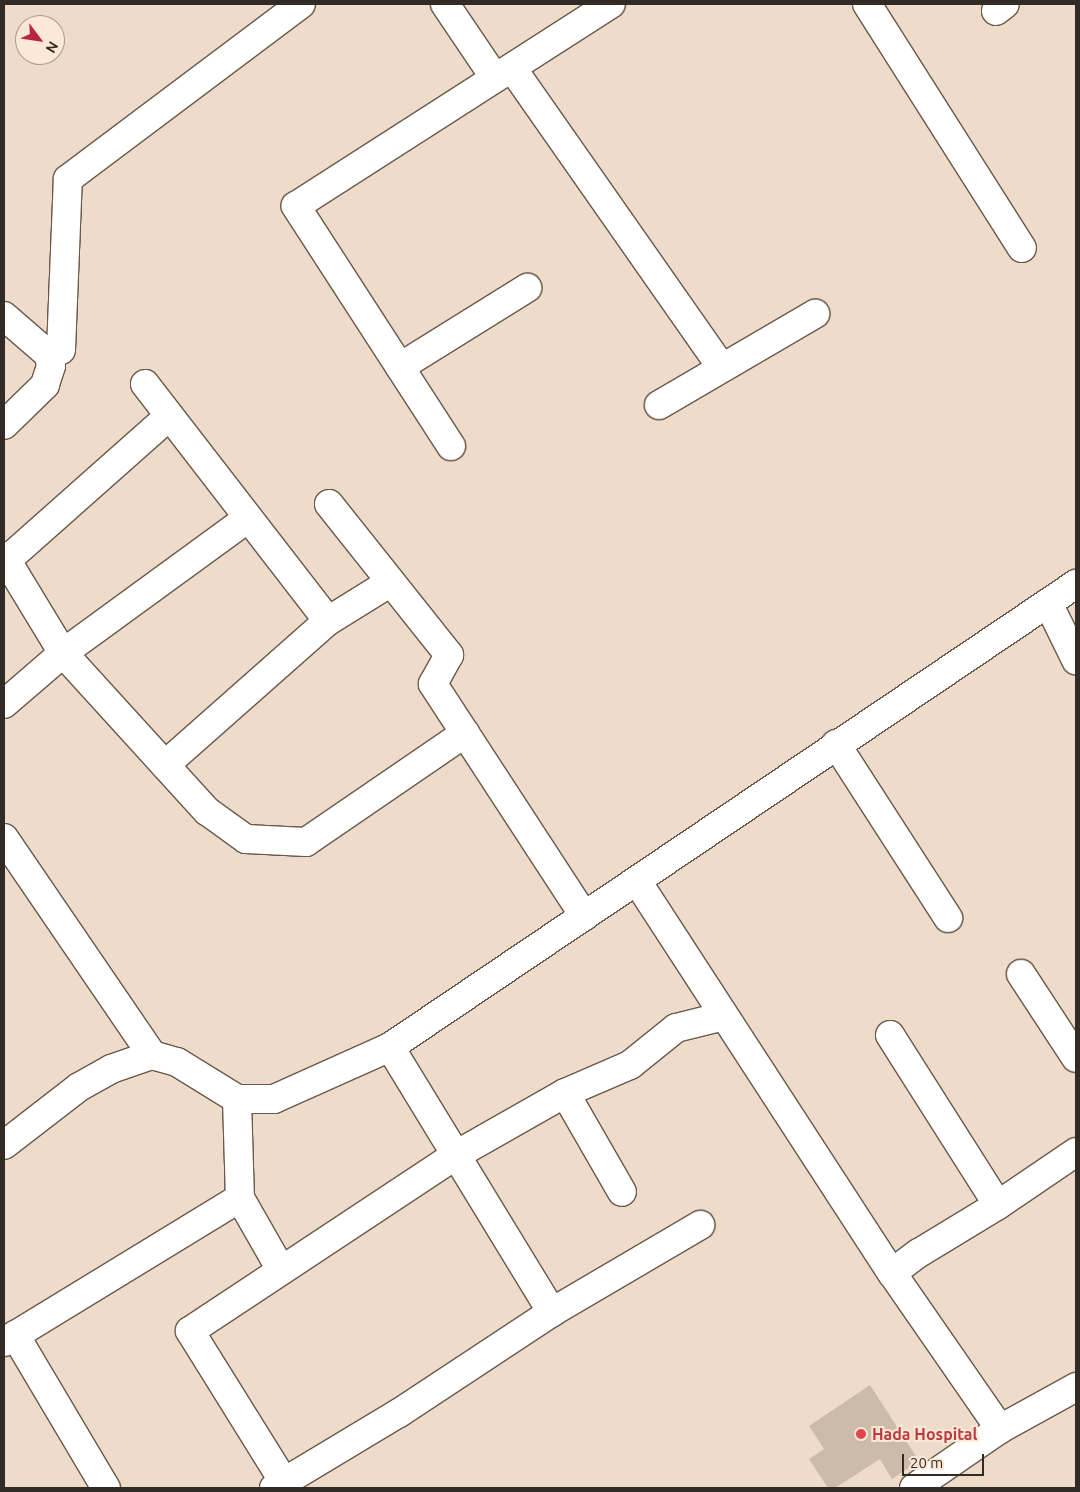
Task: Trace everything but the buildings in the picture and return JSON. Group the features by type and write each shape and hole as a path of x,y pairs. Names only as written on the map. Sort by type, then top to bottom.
{"street":[{"path":"445,4 503,73 721,367"},
{"path":"451,446 296,206 611,4"},
{"path":"867,4 1022,248"},
{"path":"61,350 68,179 285,8"},
{"path":"400,366 527,288"},
{"path":"659,405 721,367 815,314"},
{"path":"4,316 49,356 51,366 45,385 4,426"},
{"path":"145,384 328,621"},
{"path":"170,416 5,558 63,653 165,765 208,811 246,839 306,842 465,734"},
{"path":"329,504 449,655 433,684 584,916"},
{"path":"4,704 63,653 248,518"},
{"path":"165,765 328,621 391,582"},
{"path":"4,1145 80,1087 111,1069 152,1055 177,1062 237,1099 274,1099 390,1046 1076,584"},
{"path":"1048,603 1076,660"},
{"path":"836,744 948,918"},
{"path":"4,838 152,1055"},
{"path":"637,881 892,1273 1000,1429"},
{"path":"1021,974 1076,1058"},
{"path":"700,1225 552,1312 399,1413 279,1485 190,1331 456,1155 566,1093 630,1065 676,1028 724,1016"},
{"path":"890,1035 998,1206"},
{"path":"390,1046 552,1312"},
{"path":"566,1093 622,1192"},
{"path":"237,1099 240,1198 281,1270"},
{"path":"892,1273 919,1252 998,1206 1076,1152"},
{"path":"106,1488 10,1339 240,1198"},
{"path":"914,1488 1000,1429 1076,1387"}],"place":[{"name":"Hada Hospital","path":"861,1434"}]}
